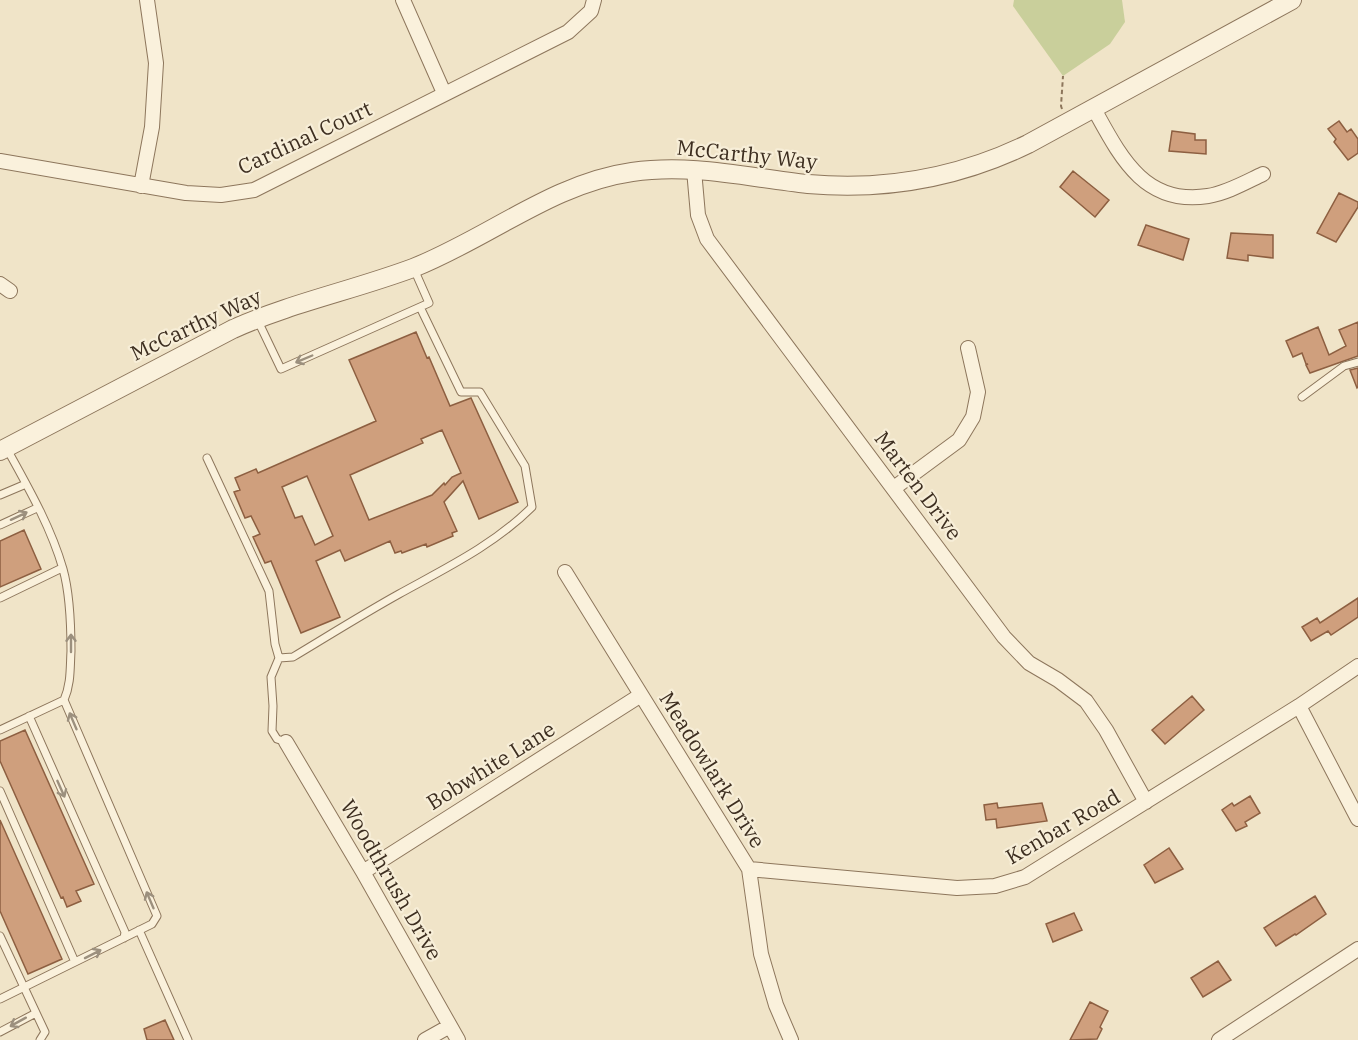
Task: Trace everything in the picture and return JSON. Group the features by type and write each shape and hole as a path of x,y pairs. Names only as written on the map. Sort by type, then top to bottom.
{"street":[{"path":"141,186 152,128 156,63 147,0"},
{"path":"403,0 444,93"},
{"name":"Cardinal Court","path":"0,161 186,193 222,195 254,190 568,32 591,11 594,0"},
{"name":"McCarthy Way","path":"3,449 158,366 257,318 413,267 474,239 550,199 594,181 632,172 694,170 825,185 899,184 932,178 977,166 1017,149 1292,0"},
{"path":"1094,109 1116,150 1130,169 1146,183 1165,193 1209,196 1263,174"},
{"name":"Marten Drive","path":"694,170 698,215 707,239 1004,638 1029,663 1058,680 1086,701 1106,730 1146,802"},
{"path":"894,488 959,440 973,417 978,392 968,348"},
{"name":"Meadowlark Drive","path":"565,572 749,869 761,954 776,1005 791,1040"},
{"name":"Kenbar Road","path":"749,869 957,888 995,886 1025,877 1299,706 1358,666"},
{"name":"Bobwhite Lane","path":"363,872 641,695"},
{"path":"1299,706 1358,819"},
{"name":"Woodthrush Drive","path":"286,742 458,1040"},
{"path":"1219,1040 1358,949"},
{"path":"425,1040 450,1026"}],"lane":[{"path":"257,318 281,369 429,303 413,267"},
{"path":"279,658 293,657 481,549 518,522 532,507 525,466 480,392 461,392 420,307"},
{"path":"1302,397 1344,366 1358,362"},
{"path":"0,730 64,700 70,686 71,635 62,568 26,484 3,449"},
{"path":"207,458 269,591 275,644 279,658 271,677 272,731 277,739 286,742"},
{"path":"0,495 26,484"},
{"path":"0,525 37,508"},
{"path":"0,598 62,568"},
{"path":"0,999 152,924 157,916 64,700"},
{"path":"29,716 125,932 124,938"},
{"path":"0,791 75,962"},
{"path":"139,930 188,1040"},
{"path":"0,936 45,1032 40,1040"},
{"path":"0,1032 36,1012"}],"path":[{"path":"1063,76 1061,106 1070,122"}],"green space":[{"path":"1014,0 1122,0 1125,22 1110,44 1063,76 1013,6"}],"building":[{"path":"1339,121 1347,132 1351,129 1358,139 1358,153 1348,160 1334,142 1336,139 1328,129"},
{"path":"1172,131 1195,134 1195,140 1206,140 1206,154 1169,151"},
{"path":"1073,171 1109,200 1095,217 1060,187"},
{"path":"1339,193 1358,202 1358,207 1336,242 1317,233"},
{"path":"1146,225 1189,239 1183,260 1138,245"},
{"path":"1231,233 1273,235 1273,258 1248,255 1248,261 1227,258"},
{"path":"1358,322 1358,356 1310,373 1302,353 1293,357 1286,341 1318,327 1329,355 1346,346 1339,330"},
{"path":"416,332 450,406 471,398 518,502 479,519 463,481 444,502 457,531 452,533 453,536 427,547 426,544 402,553 401,551 395,553 390,541 345,561 340,550 316,561 340,617 301,633 271,561 265,563 253,537 260,534 251,516 245,518 234,492 240,490 235,478 256,469 258,473 376,421 349,360","holes":["442,430 461,473 452,477 445,485 444,483 432,495 369,520 350,475 423,443 421,439","307,476 333,536 315,545 302,516 295,518 282,487"]},
{"path":"1358,368 1358,387 1357,388 1350,370"},
{"path":"24,530 41,569 0,587 0,541"},
{"path":"1358,598 1358,617 1331,635 1328,631 1311,641 1302,627 1317,618 1320,623"},
{"path":"1192,696 1204,710 1165,744 1152,730"},
{"path":"25,730 94,884 76,891 81,901 67,907 0,761 0,741"},
{"path":"1250,796 1260,813 1245,822 1247,826 1236,831 1222,810"},
{"path":"997,803 998,808 1042,803 1047,821 997,828 996,819 986,820 984,805"},
{"path":"0,820 62,959 28,974 0,911"},
{"path":"1169,848 1183,869 1155,883 1144,865"},
{"path":"1315,896 1326,914 1276,946 1264,928"},
{"path":"1074,913 1082,930 1053,942 1046,924"},
{"path":"1218,961 1231,980 1203,997 1191,978"},
{"path":"1090,1002 1108,1011 1097,1039 1070,1040"},
{"path":"165,1020 174,1040 147,1040 144,1029"}]}
